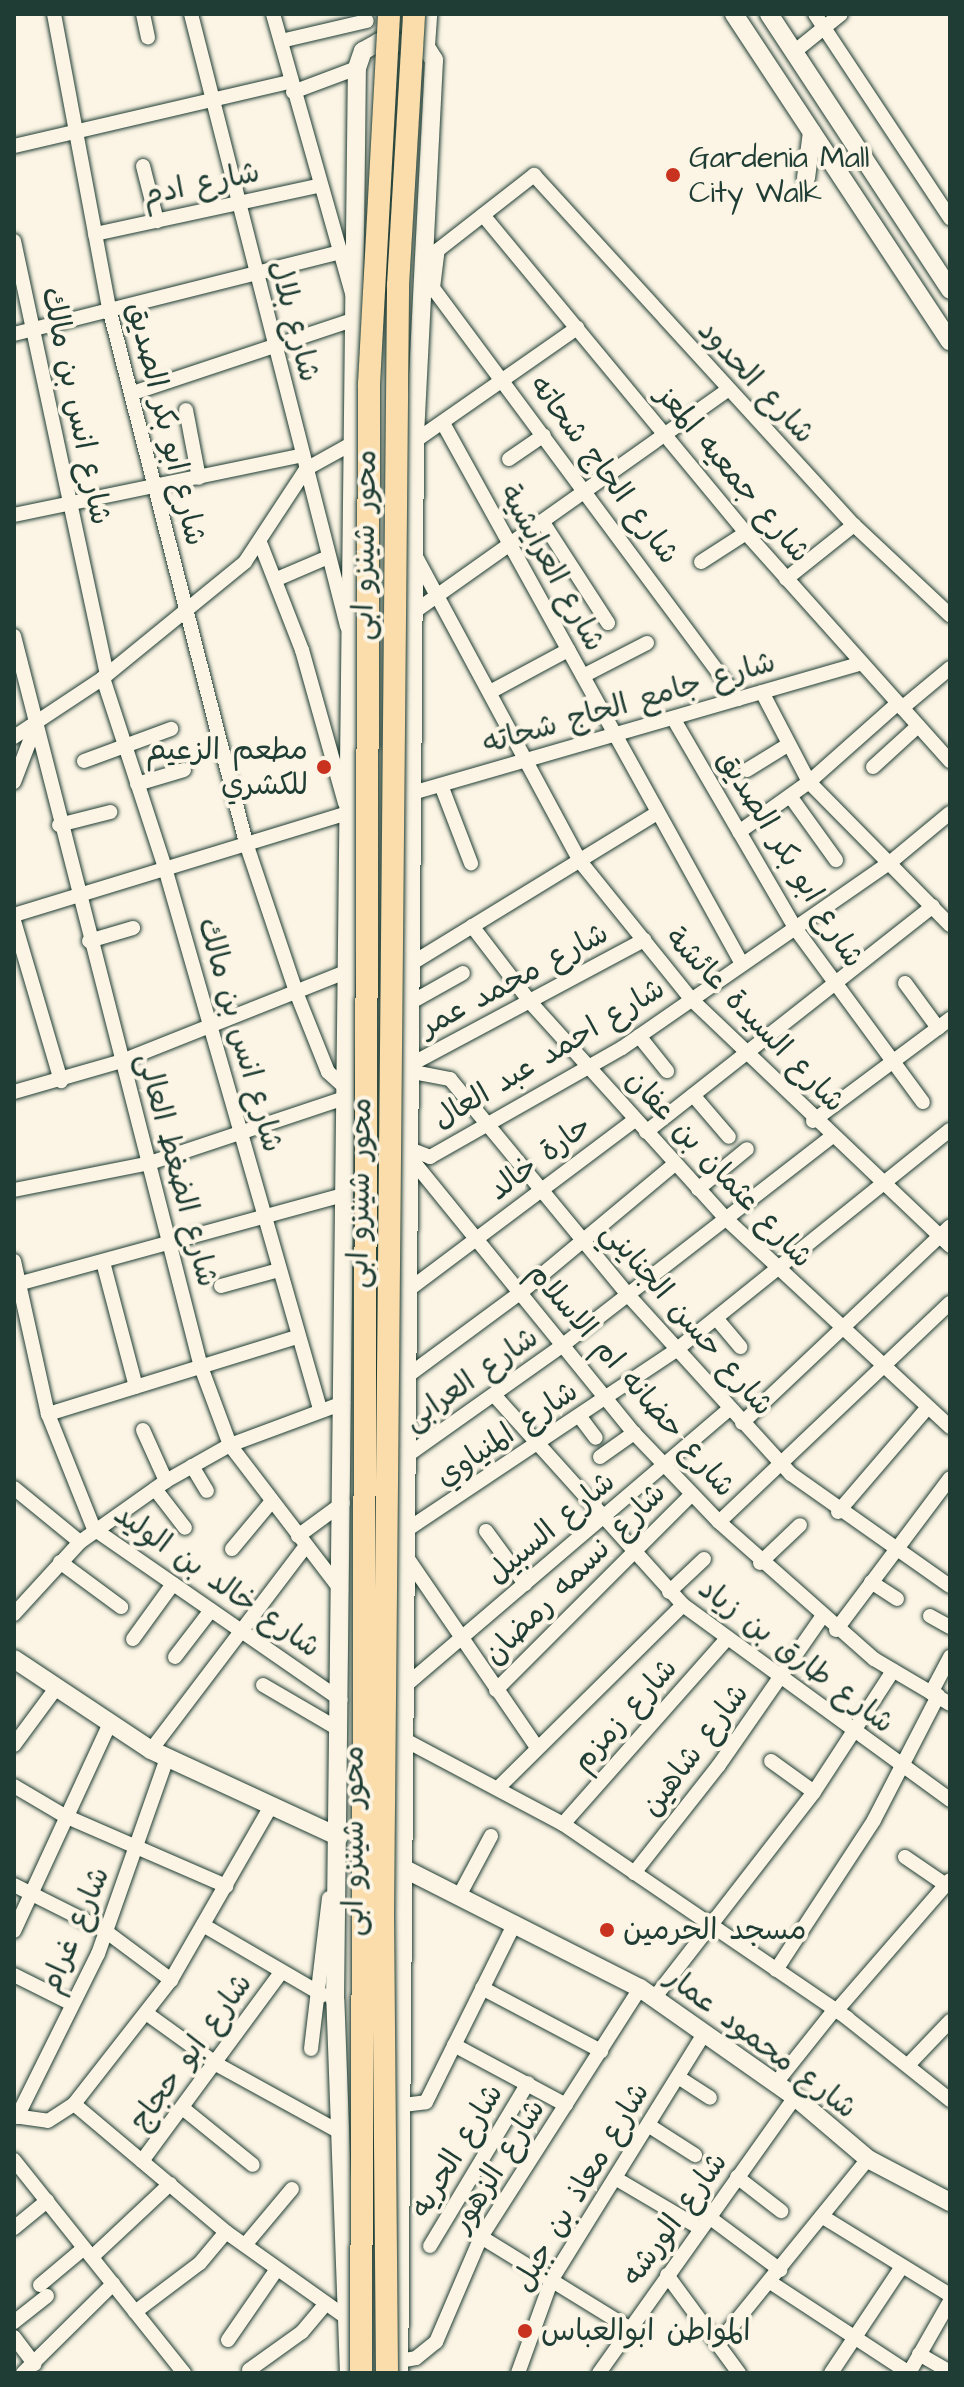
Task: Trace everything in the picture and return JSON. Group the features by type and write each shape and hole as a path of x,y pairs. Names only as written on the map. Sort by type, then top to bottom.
{"main road":[{"name":"محور شينزو ابى","path":"353,2369 369,415 389,14"},
{"name":"محور شينزو ابى","path":"395,2369 383,1914 397,317 414,14"}],"street":[{"name":"شارع ابو بكر الصديق","path":"54,14 110,312 246,843 296,992 328,1072 347,1093"},
{"path":"143,14 148,37"},
{"name":"شارع بلال","path":"191,14 326,558 351,641"},
{"path":"273,14 317,186 355,310"},
{"path":"281,41 367,17 367,47 357,68 336,2130 344,2316 353,2369 395,2369 403,2105 407,1123 415,441 430,269 434,60 428,46 430,14"},
{"path":"734,14 950,341"},
{"path":"769,14 950,290"},
{"path":"815,14 950,218"},
{"path":"794,52 841,14"},
{"path":"367,47 428,46"},
{"path":"14,146 292,87 357,68"},
{"path":"806,178 812,132"},
{"path":"143,166 157,221"},
{"name":"شارع الحدود","path":"483,215 534,175 727,390 854,525 950,615"},
{"name":"شارع ادم","path":"95,234 317,186"},
{"path":"430,269 483,215"},
{"name":"شارع جمعيه المعز","path":"483,215 746,533 950,761"},
{"name":"شارع انس بن مالك","path":"14,241 105,676 165,868 320,1409"},
{"path":"14,334 336,253"},
{"name":"شارع الحاج شحاته","path":"430,269 504,381 738,699"},
{"path":"133,393 274,348 355,310"},
{"path":"415,441 444,425 577,328"},
{"path":"414,612 668,438 727,390"},
{"path":"186,410 199,478"},
{"name":"شارع العرايشية","path":"444,425 742,964"},
{"path":"509,459 544,435"},
{"path":"14,515 199,478 304,462 353,443"},
{"path":"14,737 34,729 105,676 185,612 261,545 304,462"},
{"path":"544,524 608,623"},
{"path":"786,579 854,525"},
{"path":"701,562 746,533"},
{"path":"261,545 277,579 349,812"},
{"name":"شارع السيدة عائشة","path":"414,552 579,860 691,999 813,1121 883,1183 944,1230 950,1246"},
{"path":"277,579 326,558"},
{"name":"شارع الضغط العالى","path":"14,636 34,729 201,1367 230,1445 341,1590"},
{"path":"583,676 647,643"},
{"path":"490,692 568,650"},
{"name":"شارع جامع الحاج شحاته","path":"412,793 861,663"},
{"path":"739,832 809,782 950,668"},
{"path":"762,692 786,746 809,782 892,861 950,925"},
{"name":"شارع ابو بكر الصديق","path":"673,718 795,928 923,1102"},
{"path":"873,767 918,726"},
{"path":"14,782 34,729"},
{"path":"84,761 171,729"},
{"path":"747,770 786,746"},
{"path":"137,784 184,770"},
{"path":"441,785 471,863"},
{"path":"790,796 836,860"},
{"path":"59,825 110,812"},
{"path":"61,1081 14,918 77,895 349,812"},
{"path":"409,965 657,813"},
{"name":"شارع احمد عبد العال","path":"407,1151 430,1157 589,1068 892,861 950,813"},
{"path":"646,1132 933,906"},
{"name":"شارع عثمان بن عفان","path":"472,926 531,1003 774,1270 950,1427"},
{"path":"89,941 133,928"},
{"name":"شارع محمد عمر","path":"408,1069 644,940"},
{"path":"14,1092 122,1061 348,971"},
{"path":"408,1004 463,973"},
{"path":"813,1121 891,1059 944,1024 905,983"},
{"path":"639,1036 667,1071"},
{"name":"شارع حسن الجنايني","path":"408,1069 450,1079 628,1295 783,1466 838,1512 950,1586"},
{"path":"14,1190 150,1163 243,1135 347,1093"},
{"path":"693,1095 729,1137"},
{"name":"حارة خالد","path":"407,1291 635,1120"},
{"path":"346,1122 354,1136 374,1145 395,1140 407,1123"},
{"name":"شارع المنياوي","path":"405,1531 676,1350 950,1130"},
{"name":"شارع العرابى","path":"405,1457 563,1345 831,1137"},
{"path":"698,1189 747,1149"},
{"name":"شارع حضانه ام الاسلام","path":"407,1151 634,1433 719,1522 836,1630 893,1671 940,1698"},
{"path":"406,1377 520,1293 675,1164"},
{"path":"16,1285 266,1220 346,1194"},
{"path":"345,1222 356,1203 376,1194 397,1200 407,1211"},
{"path":"742,1423 944,1230"},
{"name":"شارع خالد بن الوليد","path":"14,1261 16,1285 48,1414 94,1529 341,1700"},
{"path":"103,1262 136,1387"},
{"path":"221,1286 279,1270"},
{"path":"719,1522 783,1466 950,1303"},
{"path":"716,1318 740,1347"},
{"path":"48,1414 297,1337"},
{"name":"شارع طارق بن زياد","path":"495,1396 632,1554 683,1605 725,1641 950,1800"},
{"path":"14,1614 94,1529 161,1485 230,1445 343,1403"},
{"path":"838,1512 928,1407"},
{"name":"شارع السبيل","path":"405,1686 730,1408"},
{"path":"580,1417 596,1438"},
{"path":"143,1430 161,1485 185,1528"},
{"path":"600,1457 634,1433"},
{"path":"192,1466 207,1491"},
{"path":"836,1630 950,1478"},
{"path":"14,1488 80,1542"},
{"name":"شارع نسمه رمضان","path":"496,1690 692,1494"},
{"path":"232,1549 272,1501"},
{"path":"302,1541 343,1503"},
{"path":"760,1563 800,1525"},
{"path":"486,1531 525,1584"},
{"name":"شارع غرام","path":"15,2116 107,1933 137,1846 159,1754 245,1633 302,1541"},
{"path":"405,1555 537,1747"},
{"path":"669,1592 704,1559"},
{"path":"60,1562 121,1607"},
{"path":"871,1582 897,1599"},
{"path":"133,1639 173,1584"},
{"path":"500,1786 683,1605"},
{"path":"175,1657 211,1610"},
{"path":"930,1616 950,1627"},
{"name":"شارع شاهين","path":"634,1873 781,1678 822,1617"},
{"name":"شارع زمزم","path":"563,1824 725,1641"},
{"path":"776,1970 903,1768 940,1698 950,1657"},
{"path":"14,1659 54,1691 159,1754 339,1837"},
{"name":"شارع الزهور","path":"395,2369 436,2342 481,2237 601,2051 648,1992 711,1926 814,1792 893,1671"},
{"path":"263,1685 340,1730"},
{"path":"14,1745 54,1691"},
{"path":"14,1931 109,1725"},
{"path":"405,1740 500,1786 563,1824 836,2010 950,2100"},
{"path":"771,1761 814,1792"},
{"path":"14,1786 65,1816 226,1886"},
{"path":"15,2116 48,2121 74,2104 171,1980 271,1806"},
{"path":"459,1896 491,1836"},
{"path":"776,2083 948,1883 905,1857"},
{"name":"شارع محمود عمار","path":"405,1869 648,1992 795,2097 868,2159 950,2202"},
{"path":"14,1885 107,1933 171,1980"},
{"path":"311,2049 331,1890"},
{"path":"403,2105 426,2102 515,1923"},
{"path":"203,1925 280,1974 335,2000"},
{"name":"شارع ابو حجاج","path":"142,2161 185,2110 280,1974"},
{"path":"14,1975 72,2004"},
{"path":"482,1988 601,2051"},
{"path":"146,2013 218,2065 336,2130"},
{"path":"908,2065 950,2021"},
{"name":"شارع معاذ بن جبل","path":"518,2373 552,2279 704,2034"},
{"path":"454,2045 566,2105"},
{"path":"678,2077 710,2098"},
{"name":"شارع الحريه","path":"430,2246 528,2083"},
{"name":"شارع الورشه","path":"599,2373 795,2097"},
{"path":"74,2104 226,2232 344,2316"},
{"path":"185,2110 253,2165"},
{"path":"648,2125 695,2155"},
{"path":"720,2341 868,2159"},
{"path":"17,2171 47,2201 184,2373"},
{"path":"737,2177 781,2211"},
{"path":"615,2178 704,2222 780,2270"},
{"path":"14,2322 44,2291 170,2184"},
{"path":"245,2245 292,2189"},
{"path":"14,2228 47,2201"},
{"path":"823,2217 901,2268 950,2295"},
{"path":"135,2312 200,2263 226,2232"},
{"path":"481,2237 629,2328"},
{"path":"831,2373 901,2268"},
{"path":"228,2340 277,2269"},
{"path":"667,2275 720,2341 739,2373"},
{"path":"770,2282 853,2342 909,2373 950,2301"},
{"path":"14,2337 28,2369 113,2284"},
{"path":"249,2370 302,2332 325,2305"},
{"path":"919,2354 947,2370"}],"place":[{"name":"Gardenia Mall City Walk","path":"673,175"},
{"name":"مطعم الزعيم للكشري","path":"324,767"},
{"name":"مسجد الحرمين","path":"607,1930"},
{"name":"المواطن ابوالعباس","path":"525,2331"}]}
